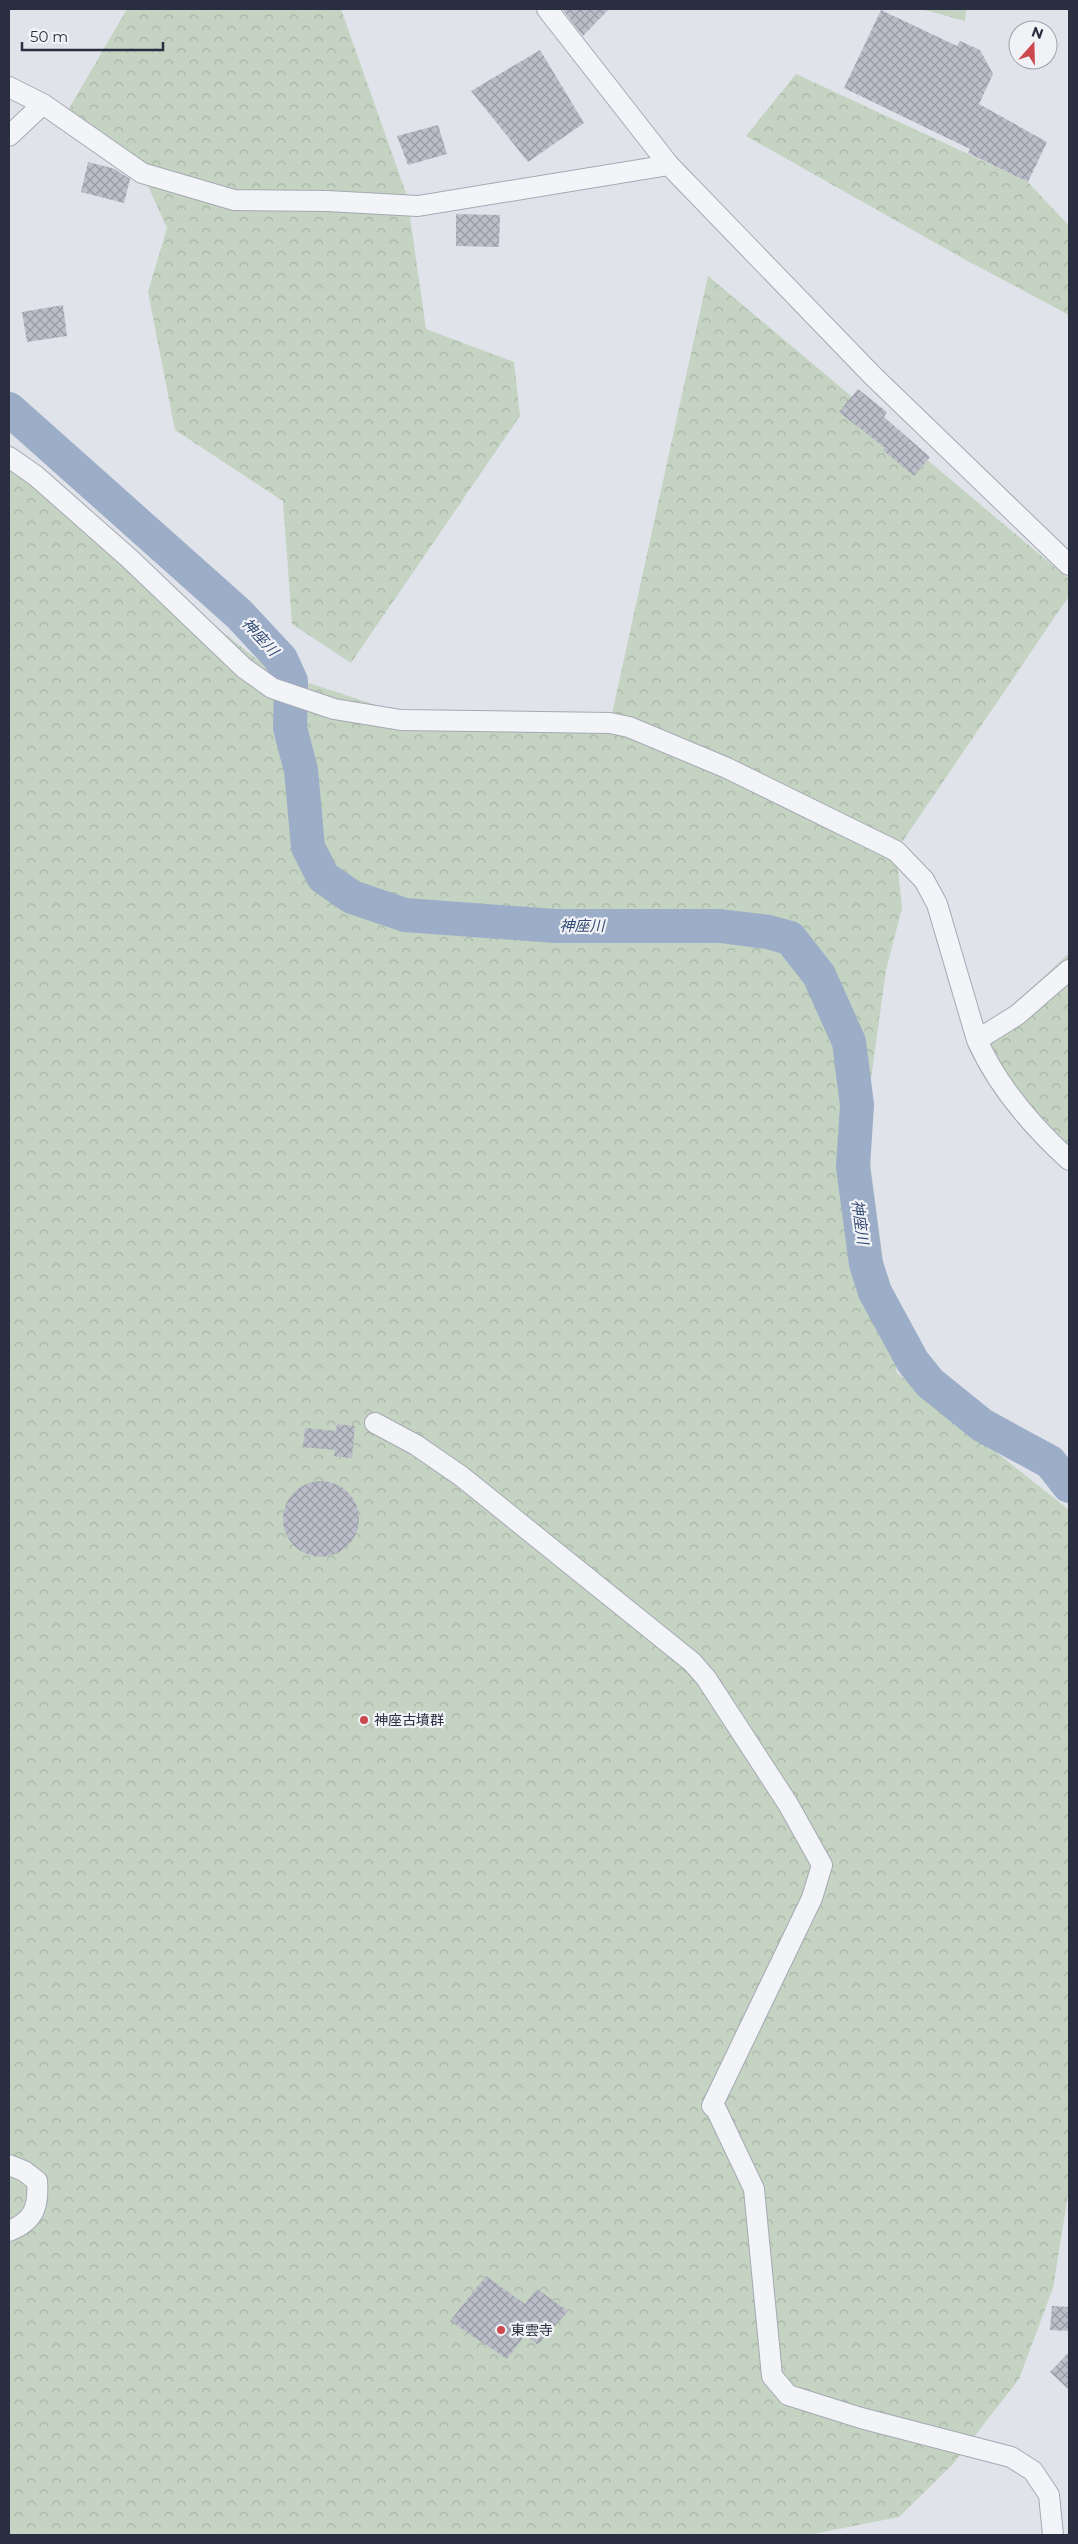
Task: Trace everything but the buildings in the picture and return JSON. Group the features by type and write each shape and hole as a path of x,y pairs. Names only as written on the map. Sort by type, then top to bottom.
{"street":[{"path":"547,9 669,165 873,376 1069,565"},
{"path":"9,86 43,104 142,173 234,200 327,201 418,206 669,165"},
{"path":"9,136 43,104"},
{"path":"9,457 36,476 130,559 244,668 272,688 334,709 401,720 610,723 629,727 727,768 896,852 924,880 937,904 977,1040 984,1056 1012,1096 1052,1144 1069,1160"},
{"path":"977,1040 1017,1015 1069,970"},
{"path":"375,1423 416,1445 461,1476 692,1662 706,1678 788,1804 822,1865 812,1898 712,2106 716,2109 754,2189 772,2376 788,2395 861,2418 1011,2457 1033,2471 1049,2495 1052,2535"},
{"path":"9,2165 24,2171 37,2182 38,2201 29,2220 9,2231"}],"green space":[{"path":"127,9 341,9 407,196 426,329 514,362 520,416 351,663 292,624 283,501 175,430 148,292 167,228 142,173 63,119"},
{"path":"921,9 966,9 965,21"},
{"path":"796,74 1028,182 1069,226 1069,315 964,259 746,136"},
{"path":"708,276 1069,579 1069,596 896,851 902,908 886,970 865,1122 897,1373 1069,1510 1069,2189 1053,2288 1019,2379 953,2464 899,2517 808,2535 9,2535 9,453 130,559 272,671 425,721 610,723"},
{"path":"1069,953 1069,1161 977,1040"}],"waterway":[{"name":"神座川","path":"9,409 239,614 281,659 291,681 290,728 301,770 308,847 323,877 352,897 405,915 555,926 720,926 768,932 790,938 819,975 849,1042 857,1105 853,1167 866,1264 875,1292 913,1362 930,1383 982,1425 1050,1462 1069,1486"}],"place":[{"name":"神座古墳群","path":"364,1720"},
{"name":"東雲寺","path":"501,2330"}]}
